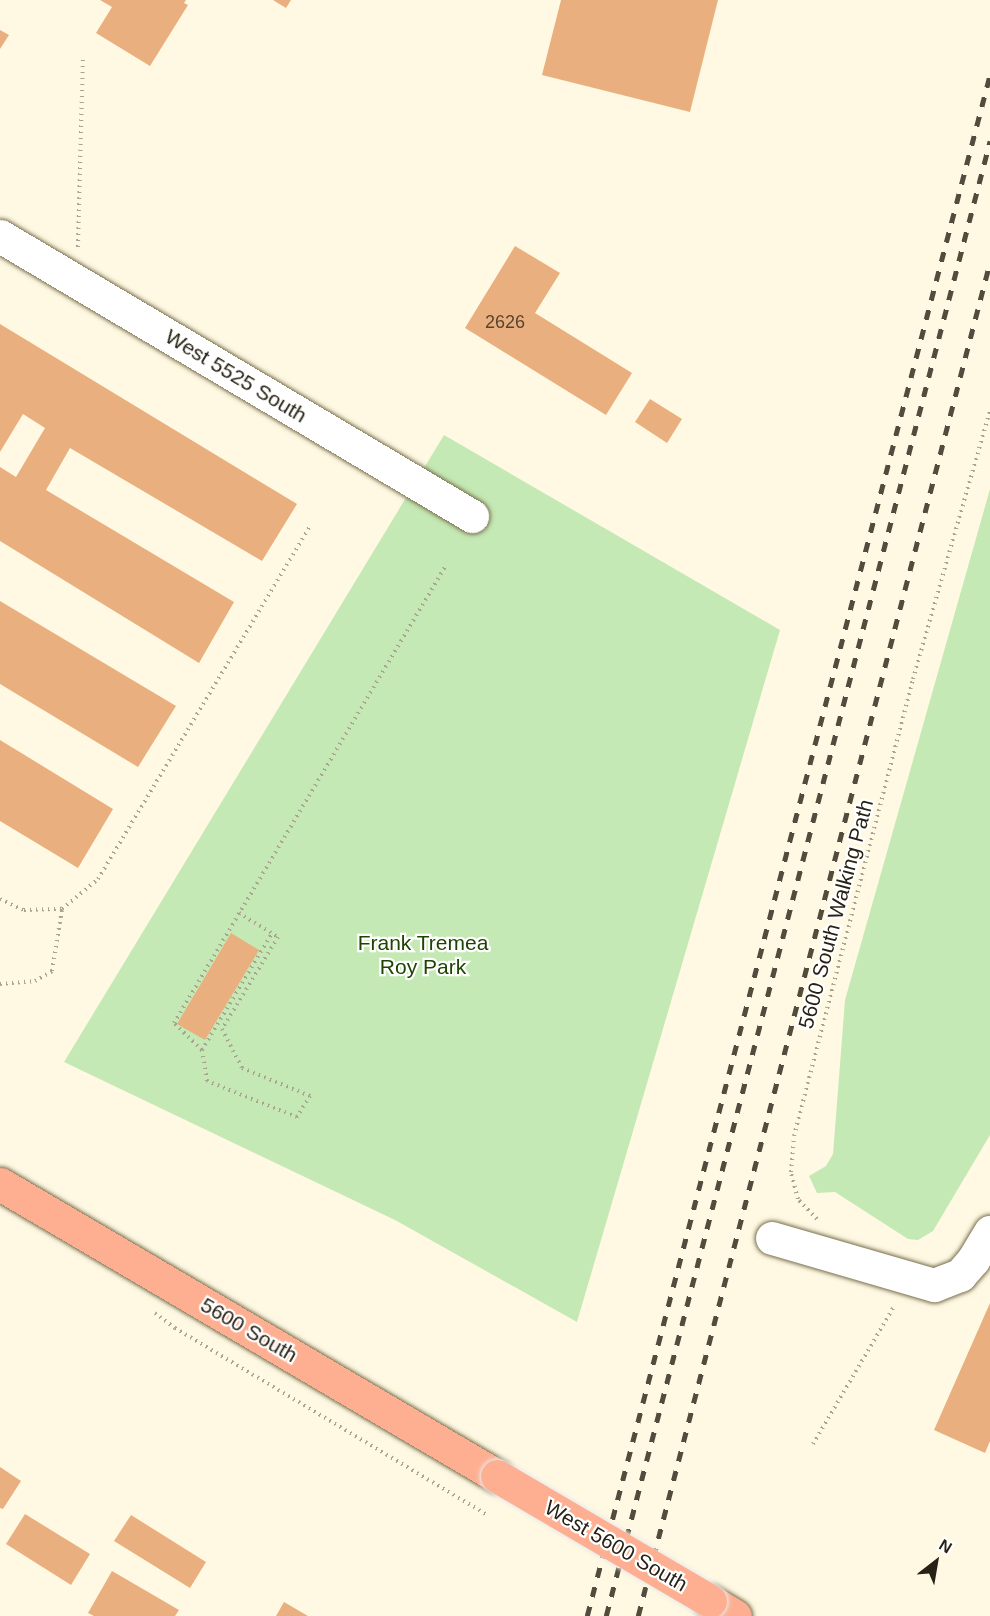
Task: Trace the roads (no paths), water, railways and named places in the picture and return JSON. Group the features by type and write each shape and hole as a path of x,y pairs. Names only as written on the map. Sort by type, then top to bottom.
{"main road":[{"name":"5600 South","path":"0,1184 497,1476"},
{"name":"West 5600 South","path":"497,1476 723,1609"}],"street":[{"name":"West 5525 South","path":"0,236 472,516"},
{"path":"772,1238 934,1285 960,1275 973,1260 990,1232"}],"railway":[{"path":"587,1616 990,74"},
{"path":"606,1616 990,141"},
{"path":"638,1616 990,262"}],"park label":[{"name":"Frank Tremea Roy Park","path":"423,955"}]}
